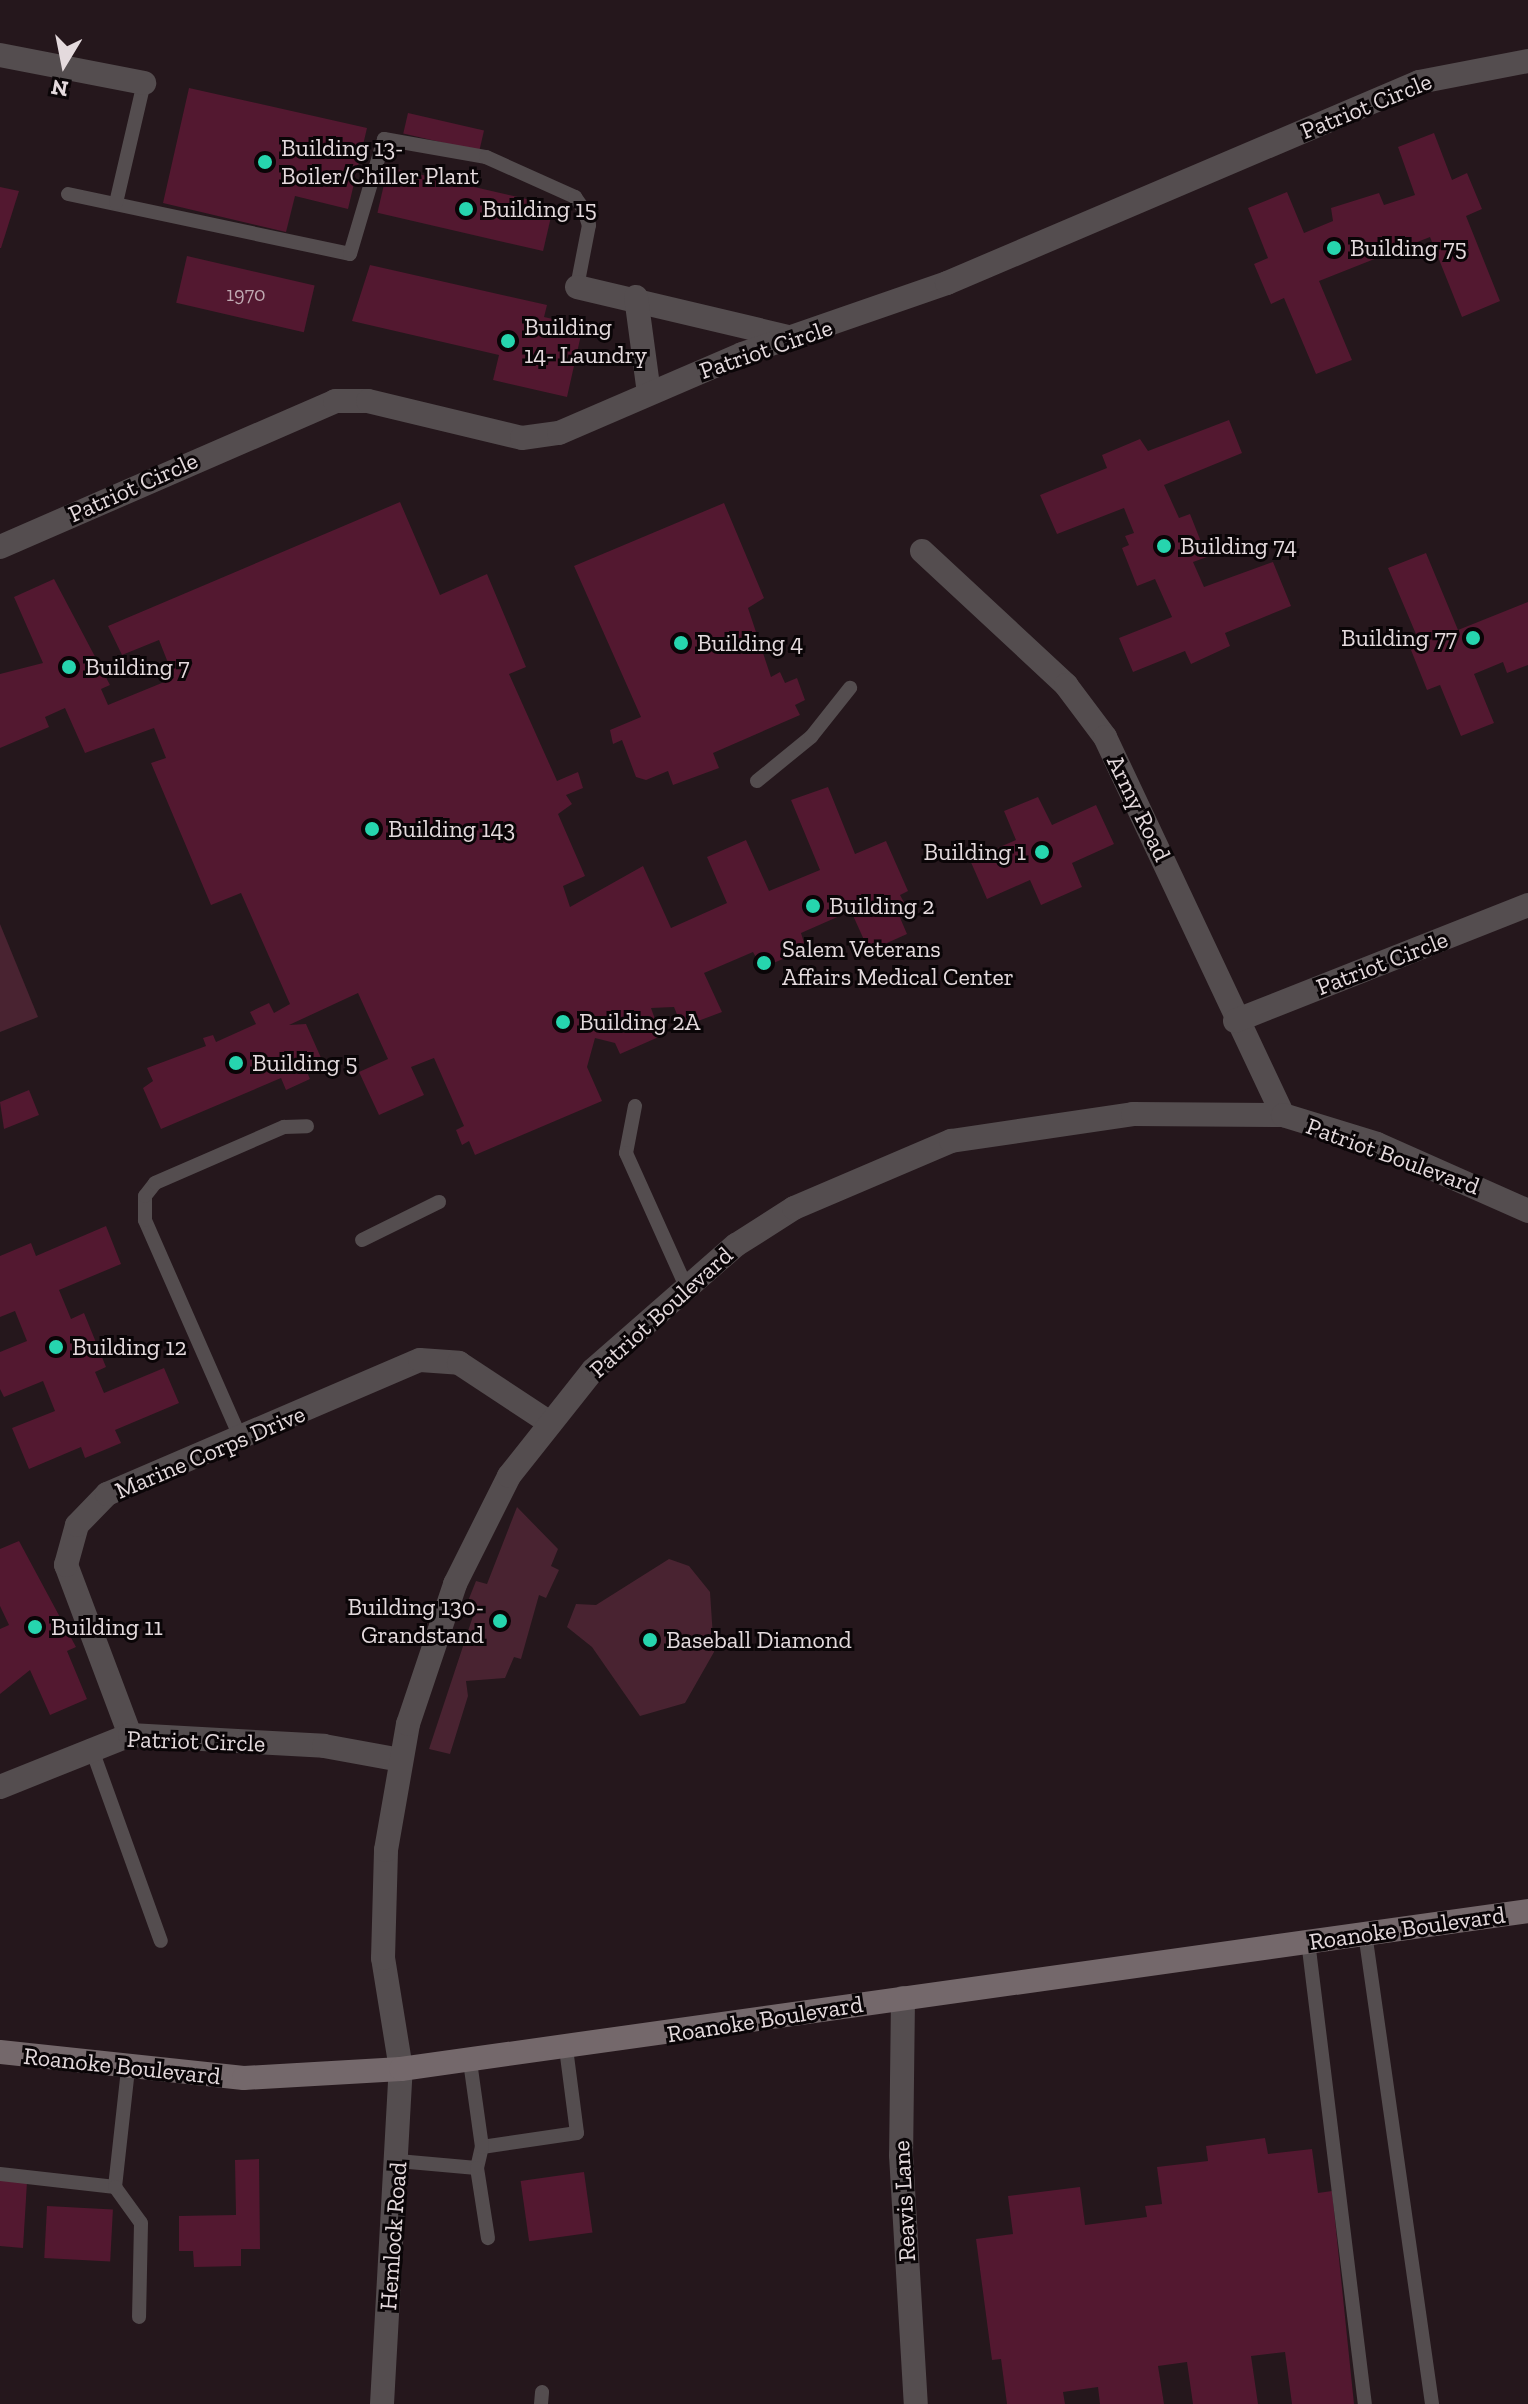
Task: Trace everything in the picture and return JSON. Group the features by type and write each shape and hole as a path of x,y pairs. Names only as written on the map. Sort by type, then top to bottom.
{"main road":[{"name":"Roanoke Boulevard","path":"0,2052 128,2070 244,2078 401,2069 470,2062 1528,1911"}],"street":[{"path":"0,55 144,83"},
{"name":"Patriot Circle","path":"0,547 335,401 368,401 543,437 793,338 947,283 1419,82 1528,61"},
{"path":"577,287 636,297 793,338"},
{"path":"636,297 649,393"},
{"name":"Army Road","path":"922,551 1066,685 1105,737 1235,1021 1283,1115"},
{"name":"Patriot Circle","path":"1235,1021 1528,905"},
{"name":"Patriot Boulevard","path":"401,2069 383,1958 386,1850 401,1760 455,1584 509,1476 593,1370 685,1284 794,1208 951,1141 1133,1114 1283,1115 1377,1144 1528,1211"},
{"name":"Marine Corps Drive","path":"130,1735 69,1582 69,1544 107,1494 241,1439 412,1362 440,1359 459,1363 550,1423"},
{"name":"Patriot Circle","path":"0,1787 91,1747 130,1735 324,1746 401,1760"},
{"name":"Reavis Lane","path":"903,1998 901,2155 916,2404"},
{"name":"Hemlock Road","path":"382,2404 401,2069"}],"lane":[{"path":"116,203 144,83"},
{"path":"68,194 350,254 384,139 486,157 575,197 589,225 577,287"},
{"path":"757,781 811,737 850,688"},
{"path":"635,1106 626,1153 685,1284"},
{"path":"241,1439 145,1220 145,1196 155,1183 198,1164 284,1127 307,1126"},
{"path":"362,1240 439,1202"},
{"path":"91,1747 161,1941"},
{"path":"1365,1933 1432,2404"},
{"path":"1308,1941 1365,2404"},
{"path":"482,2147 577,2133 566,2048"},
{"path":"470,2062 482,2147 477,2168 488,2238"},
{"path":"128,2070 115,2187 141,2223 139,2317"},
{"path":"398,2161 477,2168"},
{"path":"0,2174 115,2187"}],"shaded area":[{"path":"0,924 38,1017 0,1032"},
{"name":"Building 130- Grandstand","path":"517,1507 558,1549 551,1566 559,1570 546,1598 539,1595 521,1659 514,1657 505,1678 466,1681 468,1696 450,1754 429,1749 477,1604 468,1601 476,1581 487,1584"},
{"name":"Baseball Diamond","path":"669,1559 689,1566 710,1592 714,1652 685,1703 640,1716 592,1647 567,1627 576,1604 596,1605"}],"building":[{"name":"Building 13- Boiler/Chiller Plant","path":"189,88 367,128 348,209 295,196 286,232 163,203"},
{"path":"408,113 484,131 479,151 403,133"},
{"name":"Building 75","path":"1434,133 1452,180 1467,173 1482,209 1466,216 1500,301 1462,317 1430,237 1319,281 1352,360 1316,374 1284,298 1271,304 1254,264 1268,258 1248,208 1287,192 1304,233 1333,221 1331,208 1379,193 1384,205 1415,195 1398,147"},
{"name":"Building 15","path":"388,167 554,205 543,251 377,213"},
{"path":"0,187 19,191 1,248 0,248"},
{"path":"187,256 315,285 304,332 176,303"},
{"name":"Building 14- Laundry","path":"370,265 547,305 544,317 583,326 567,397 493,380 499,355 352,321"},
{"name":"Building 74","path":"1229,420 1242,453 1164,485 1179,518 1190,514 1207,557 1193,562 1204,587 1273,562 1291,606 1225,633 1230,646 1191,664 1185,651 1133,672 1119,638 1172,617 1155,579 1137,586 1122,548 1129,545 1125,536 1134,533 1124,508 1057,534 1040,495 1107,468 1102,455 1140,439 1148,451"},
{"name":"Building 143","path":"400,502 440,595 487,574 526,667 509,674 557,781 578,772 583,788 566,795 572,804 558,814 585,876 563,886 570,907 643,866 671,928 727,903 707,857 746,840 769,891 820,870 791,800 828,787 855,854 886,841 908,891 900,895 907,908 898,913 907,934 869,951 851,911 801,933 806,949 762,968 753,952 704,973 722,1012 682,1027 674,1007 651,1008 661,1036 620,1054 615,1043 595,1038 587,1067 602,1101 475,1155 469,1141 462,1145 456,1130 464,1126 434,1058 411,1067 424,1095 379,1115 359,1072 388,1059 358,993 289,1025 306,1024 322,1060 305,1067 310,1079 286,1090 281,1078 161,1129 143,1088 153,1081 147,1068 206,1046 203,1038 213,1035 216,1042 256,1024 250,1012 269,1003 274,1013 290,1004 241,893 211,905 151,763 166,758 154,728 85,753 65,708 45,717 49,727 0,748 0,674 43,663 14,597 54,579 110,685 101,689 108,705 174,678 159,640 122,655 108,626"},
{"name":"Building 4","path":"724,503 764,598 748,608 771,677 780,672 785,683 797,678 805,700 795,705 800,715 713,753 719,768 673,785 668,771 646,780 636,777 622,740 613,744 610,730 641,717 574,566"},
{"name":"Building 77","path":"1426,553 1458,630 1528,602 1528,665 1507,673 1503,662 1474,674 1494,723 1461,736 1440,685 1427,690 1411,650 1421,646 1388,568"},
{"name":"Building 1","path":"1038,797 1052,825 1096,805 1114,844 1072,863 1082,887 1041,905 1030,880 987,899 970,860 1016,840 1004,811"},
{"path":"29,1090 39,1115 4,1129 0,1102"},
{"name":"Building 12","path":"106,1226 121,1264 59,1290 71,1319 84,1313 106,1367 95,1372 104,1393 164,1368 179,1403 115,1430 121,1443 85,1458 81,1447 29,1469 12,1428 55,1411 43,1381 4,1397 0,1389 0,1352 27,1341 15,1311 0,1317 0,1256 31,1243 36,1256"},
{"name":"Building 11","path":"19,1541 76,1647 67,1651 87,1699 50,1715 30,1670 0,1694 0,1629 9,1625 0,1606 0,1549"},
{"path":"1265,2138 1268,2154 1312,2149 1318,2193 1332,2191 1354,2404 1292,2404 1285,2352 1251,2356 1258,2404 1193,2404 1187,2362 1158,2366 1164,2404 1100,2404 1098,2387 1063,2392 1065,2404 1007,2404 1001,2359 992,2360 976,2239 1013,2234 1008,2196 1080,2187 1085,2225 1147,2217 1145,2206 1162,2204 1157,2167 1208,2161 1206,2146"},
{"path":"259,2159 260,2249 241,2249 241,2266 194,2267 193,2251 179,2251 179,2216 236,2215 235,2160"},
{"path":"584,2172 592,2232 529,2241 521,2181"},
{"path":"0,2180 27,2182 23,2248 0,2246"},
{"path":"47,2206 113,2209 110,2261 44,2258"}],"place":[{"name":"Building 13- Boiler/Chiller Plant","path":"265,162"},
{"name":"Building 15","path":"466,209"},
{"name":"Building 75","path":"1334,248"},
{"name":"Building 14- Laundry","path":"508,341"},
{"name":"Building 74","path":"1164,546"},
{"name":"Building 77","path":"1473,638"},
{"name":"Building 4","path":"681,643"},
{"name":"Building 7","path":"69,667"},
{"name":"Building 143","path":"372,829"},
{"name":"Building 1","path":"1042,852"},
{"name":"Building 2","path":"813,906"},
{"name":"Salem Veterans Affairs Medical Center","path":"764,963"},
{"name":"Building 2A","path":"563,1022"},
{"name":"Building 5","path":"236,1063"},
{"name":"Building 12","path":"56,1347"},
{"name":"Building 130- Grandstand","path":"500,1621"},
{"name":"Building 11","path":"35,1627"},
{"name":"Baseball Diamond","path":"650,1640"}]}
